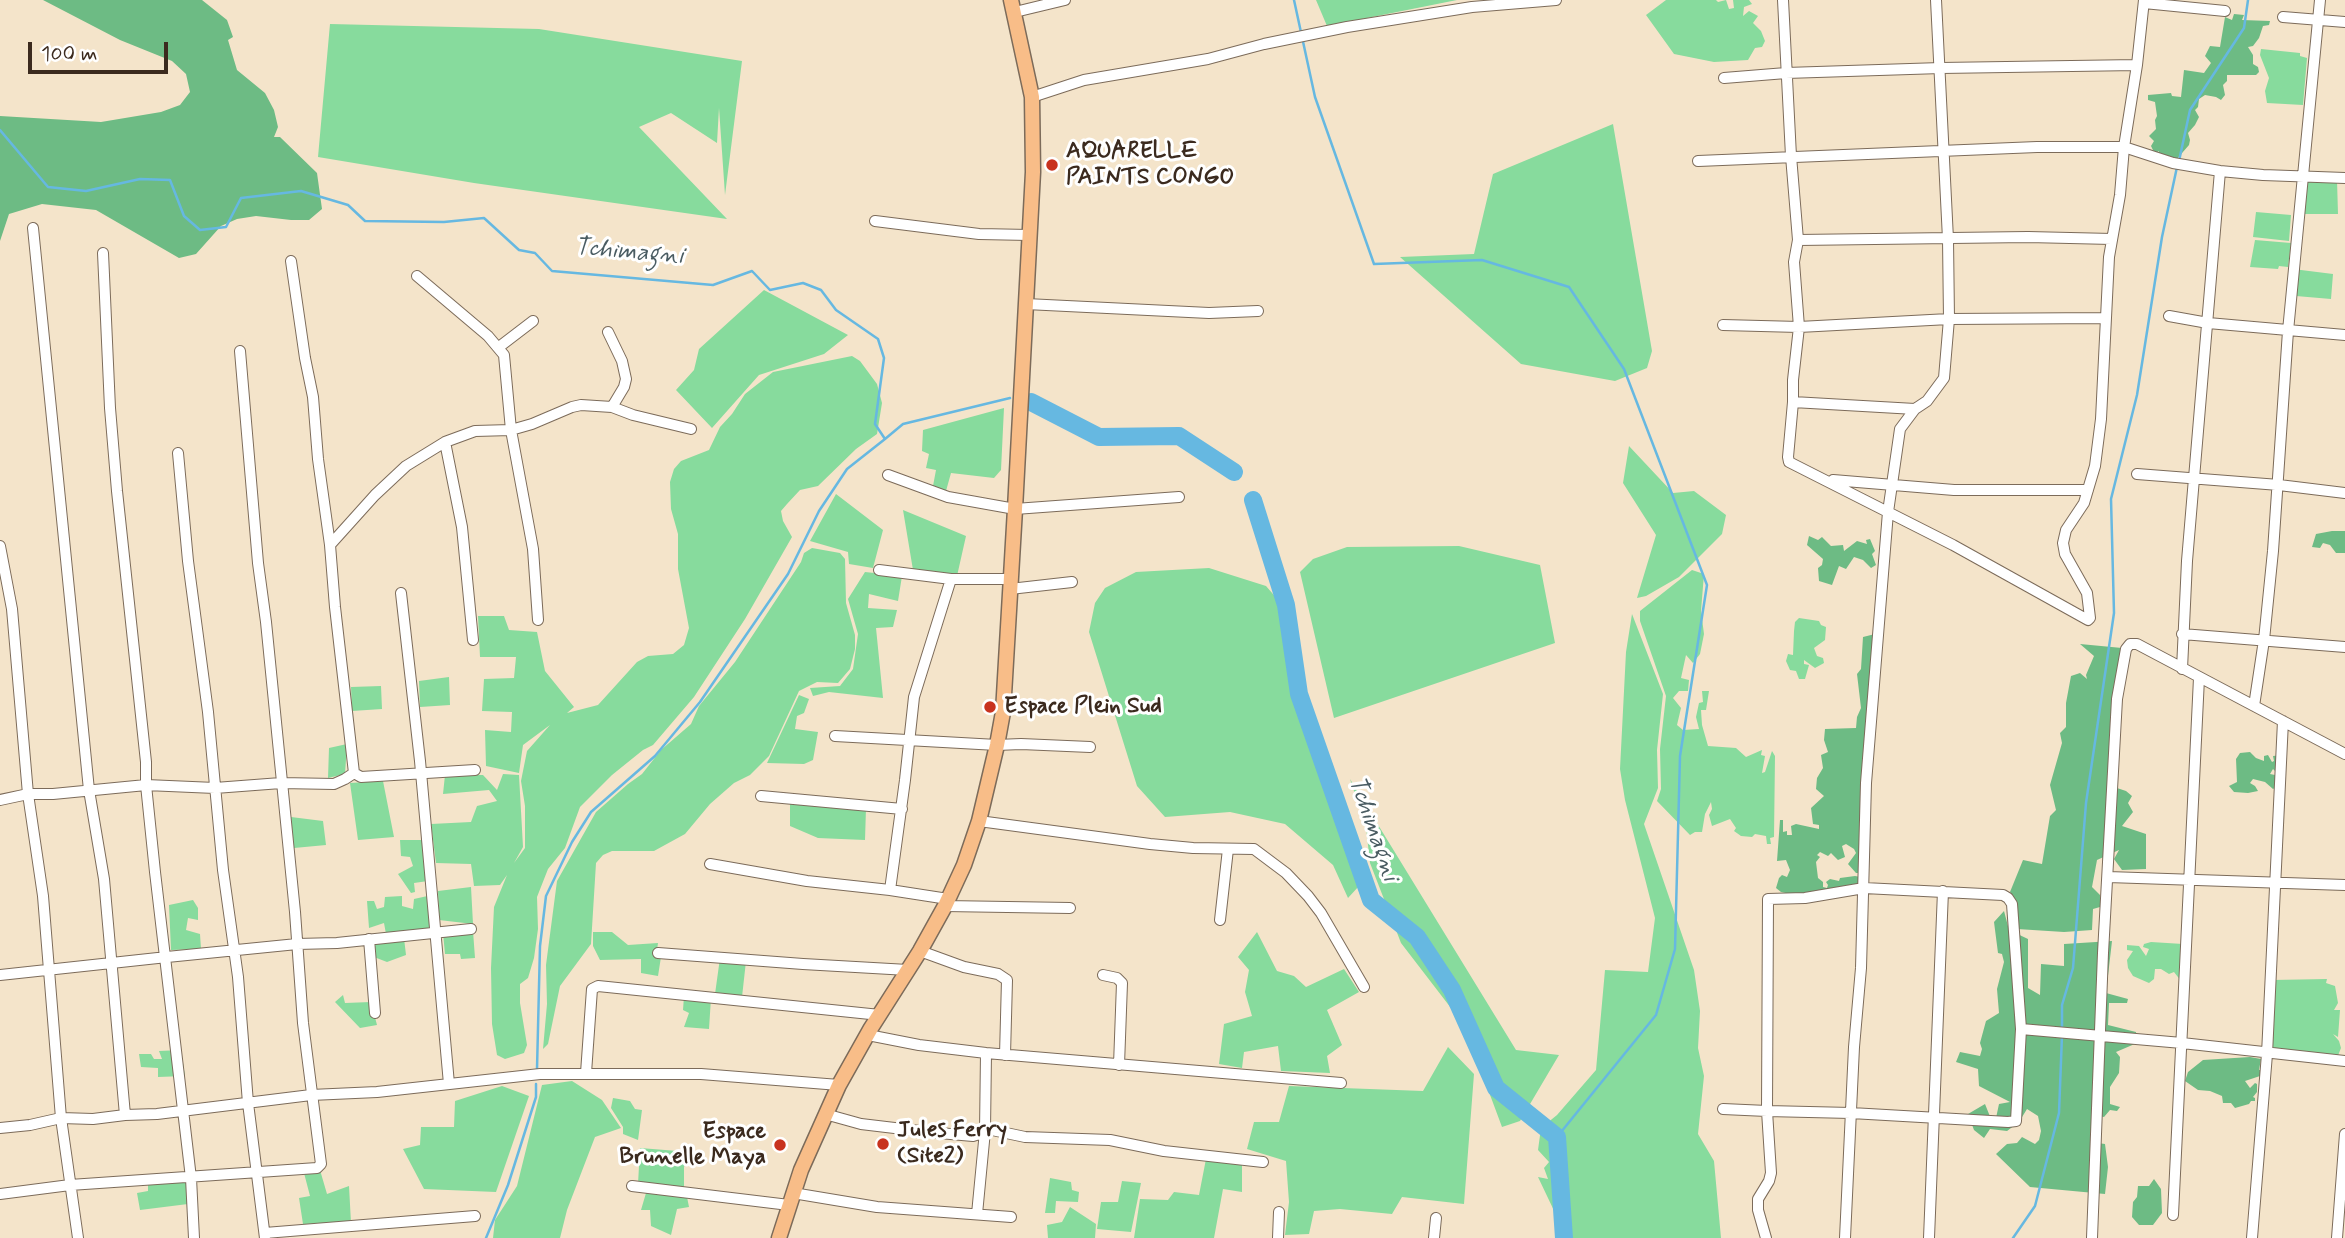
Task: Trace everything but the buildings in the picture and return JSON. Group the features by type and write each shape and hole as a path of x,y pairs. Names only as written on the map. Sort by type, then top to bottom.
{"highway":[{"path":"779,1238 791,1199 839,1085 920,951 964,865 979,821 997,746 1003,712 1016,509 1033,158 1032,97 1013,6"}],"street":[{"path":"1013,6 1065,0"},
{"path":"1032,97 1097,77 1208,59 1347,27 1472,7 1556,0"},
{"path":"1783,0 1798,240 1794,262 1799,327 1789,462 2034,588 2088,620 2087,593 2065,554 2063,542 2066,530 2084,503 2095,467 2101,419 2112,239 2144,1 2225,11"},
{"path":"1844,1238 1864,888 1866,783 1888,512 1900,429 1915,409 1927,401 1944,378 1949,319 1945,150 1936,0"},
{"path":"2254,706 2264,640 2279,485 2288,331 2320,0"},
{"path":"2283,17 2345,22"},
{"path":"1724,78 1786,73 1941,68 2137,65"},
{"path":"1699,161 1945,150 2124,147 2173,163 2220,171 2345,178"},
{"path":"2182,669 2182,634 2220,171"},
{"path":"875,221 979,234 1029,235"},
{"path":"33,228 89,790 104,879 125,1115"},
{"path":"1798,240 2028,237 2112,239"},
{"path":"103,253 112,436 146,761 146,785 191,1178 194,1238"},
{"path":"291,261 313,397 354,774"},
{"path":"417,276 499,347 503,355 511,430 533,549 538,620"},
{"path":"1026,304 1184,312 1258,311"},
{"path":"2169,316 2208,323 2345,335"},
{"path":"1723,325 1799,327 1949,319 2106,318"},
{"path":"499,347 533,321"},
{"path":"608,332 622,360 626,379 612,407"},
{"path":"0,1194 71,1185 317,1168 321,1164 311,1095 267,622 258,563 240,351"},
{"path":"1793,402 1915,409"},
{"path":"330,545 391,479 416,459 445,442 475,431 511,430 572,407 612,407 691,429"},
{"path":"445,442 461,527 473,640"},
{"path":"178,453 188,561 238,977 248,1103 265,1235 475,1216"},
{"path":"2137,474 2345,493"},
{"path":"888,475 948,497 1016,509 1179,497"},
{"path":"1826,480 1954,490 2088,490"},
{"path":"0,546 15,634 28,794 43,895 61,1118 78,1238"},
{"path":"879,570 1010,584 1072,582"},
{"path":"890,890 914,696 951,579"},
{"path":"401,593 421,773 449,1084"},
{"path":"2182,634 2345,647"},
{"path":"2092,1238 2117,699 2126,649 2130,644 2137,644 2345,754"},
{"path":"2173,1215 2199,678"},
{"path":"2252,1238 2267,1054 2283,721"},
{"path":"835,736 910,738 997,746 1021,744 1090,747"},
{"path":"0,800 28,794 146,785 215,788 281,783 334,784 354,774 361,777 475,770"},
{"path":"761,796 902,809"},
{"path":"979,821 1150,844 1254,849 1286,873 1321,913 1364,987"},
{"path":"1220,920 1228,849"},
{"path":"710,864 807,881 890,890 946,903 1070,908"},
{"path":"2108,877 2345,885"},
{"path":"1723,1109 1767,1111 1851,1113 2008,1122 2016,1121 2021,1029 2012,904 2003,895 1864,888 1805,898 1769,898 1767,1111 1771,1173 1758,1199 1758,1210 1766,1238"},
{"path":"1929,1238 1943,891"},
{"path":"0,975 471,929"},
{"path":"369,939 375,1013"},
{"path":"920,951 964,967 998,974 1007,980 1005,1055"},
{"path":"658,953 908,970"},
{"path":"1103,975 1117,978 1122,983 1119,1065"},
{"path":"586,1073 592,989 598,986 880,1015"},
{"path":"2021,1029 2182,1042 2345,1061"},
{"path":"868,1035 919,1045 1005,1055 1341,1083"},
{"path":"976,1214 985,1131 986,1053"},
{"path":"0,1128 61,1118 93,1119 157,1114 311,1095 377,1092 540,1074 701,1074 839,1085"},
{"path":"825,1114 861,1124 928,1132 973,1136 985,1131 999,1131 1025,1138 1110,1140 1164,1151 1262,1162"},
{"path":"2337,1238 2345,1133"},
{"path":"632,1186 1011,1217"},
{"path":"1278,1238 1279,1212"},
{"path":"1434,1238 1436,1218"}],"green space":[{"path":"43,0 202,0 227,20 233,37 228,40 237,70 265,93 274,110 278,127 274,137 280,137 317,173 322,209 309,220 256,216 237,219 221,226 196,254 179,258 96,210 42,204 9,214 0,241 0,116 101,122 161,112 180,105 190,92 186,74 172,61 120,40"},
{"path":"1316,0 1457,0 1327,26"},
{"path":"1666,0 1726,0 1729,9 1734,8 1733,0 1749,0 1752,4 1744,7 1743,16 1749,11 1758,16 1753,23 1761,31 1765,41 1762,47 1755,48 1748,60 1714,62 1674,54 1646,15"},
{"path":"2234,14 2244,15 2242,20 2270,21 2269,25 2263,26 2253,46 2248,47 2253,55 2253,64 2258,67 2259,72 2256,75 2227,75 2227,81 2223,85 2225,95 2221,100 2205,95 2199,99 2195,110 2199,117 2188,133 2189,145 2176,160 2159,155 2159,151 2154,152 2151,146 2154,141 2149,136 2156,129 2157,116 2155,102 2148,100 2148,95 2171,93 2172,96 2181,97 2184,70 2204,73 2211,63 2205,56 2210,46 2220,47 2225,17 2232,20"},
{"path":"330,24 539,29 742,61 725,195 719,108 717,143 671,113 639,127 727,219 474,183 318,157"},
{"path":"2261,49 2300,53 2300,56 2307,58 2303,105 2267,103 2265,91 2269,78 2260,55"},
{"path":"1613,124 1652,351 1647,368 1615,381 1521,364 1400,257 1474,254 1493,174"},
{"path":"2337,180 2338,214 2304,214 2305,182"},
{"path":"2256,212 2291,215 2289,241 2253,237"},
{"path":"2255,240 2291,243 2288,267 2250,267"},
{"path":"2293,269 2333,274 2331,299 2296,296 2295,299"},
{"path":"764,290 848,335 824,354 759,375 712,428 676,390 694,370 699,349"},
{"path":"852,356 860,361 877,384 882,403 877,434 856,449 818,486 800,490 781,511 792,537 745,619 694,697 653,745 612,775 580,807 565,848 548,869 537,897 538,929 534,958 528,978 520,984 520,1003 527,1045 524,1053 505,1059 497,1055 492,1024 494,907 507,875 500,885 474,886 471,864 436,863 431,824 471,822 477,806 497,801 489,790 443,794 445,775 483,775 497,790 503,774 519,775 523,847 514,863 525,848 525,806 521,781 527,751 550,725 523,745 519,773 486,766 485,730 511,732 512,712 482,711 484,679 514,678 516,657 480,657 478,616 504,616 509,630 537,632 545,671 574,707 567,713 598,705 637,662 648,656 673,654 684,645 689,628 678,569 678,534 671,509 670,482 674,469 681,461 709,450 720,427 745,394 773,372"},
{"path":"1004,408 1001,470 994,478 951,473 946,491 933,486 936,470 926,468 929,454 922,451 923,430"},
{"path":"1629,446 1673,493 1694,491 1726,515 1722,534 1679,577 1646,596 1637,598 1656,535 1623,483"},
{"path":"836,494 883,530 873,568 849,564 848,552 810,541"},
{"path":"903,510 966,536 957,576 913,570"},
{"path":"2345,531 2345,553 2336,553 2330,545 2323,543 2320,548 2312,547 2316,534"},
{"path":"1809,536 1818,540 1822,537 1831,546 1843,545 1844,551 1857,541 1867,544 1866,540 1870,539 1875,551 1872,554 1876,565 1871,568 1863,560 1854,557 1846,569 1839,566 1832,585 1819,581 1818,568 1823,559 1807,545"},
{"path":"1459,546 1540,565 1555,643 1334,718 1300,572 1313,559 1347,547"},
{"path":"812,548 840,553 845,559 846,603 855,635 850,669 838,683 817,682 799,691 769,756 750,775 734,783 710,804 685,834 654,851 612,851 603,855 596,863 591,944 560,986 548,1044 543,1049 547,1004 546,965 557,881 596,812 642,774 661,750 691,724 699,706 735,662 801,562 804,553"},
{"path":"1209,568 1266,586 1279,601 1308,717 1359,886 1348,898 1333,865 1285,824 1230,812 1165,817 1137,786 1089,632 1095,603 1105,588 1136,572"},
{"path":"1692,570 1704,574 1701,611 1704,634 1700,654 1693,663 1686,655 1681,678 1689,680 1688,691 1679,691 1673,698 1681,708 1677,725 1683,730 1699,729 1696,717 1699,703 1703,702 1702,691 1709,691 1706,710 1701,710 1708,746 1736,748 1746,757 1762,750 1761,755 1765,756 1762,773 1765,772 1772,751 1775,756 1774,837 1770,838 1771,844 1767,844 1766,836 1741,836 1734,831 1736,828 1730,819 1712,826 1709,815 1711,802 1705,814 1702,832 1690,835 1657,801 1661,789 1660,749 1666,696 1640,621 1640,611"},
{"path":"865,572 902,576 898,601 869,594 868,608 897,610 893,627 876,628 883,698 829,692 813,696 810,688 840,686 853,669 858,634 848,599"},
{"path":"1632,614 1663,694 1657,750 1658,788 1644,824 1694,970 1700,1011 1698,1048 1704,1076 1698,1134 1714,1161 1721,1238 1567,1238 1538,1177 1548,1179 1544,1168 1549,1162 1538,1150 1541,1128 1557,1115 1596,1070 1605,970 1648,972 1655,918 1625,800 1620,769 1626,652"},
{"path":"1799,618 1819,621 1826,627 1825,640 1814,648 1824,663 1815,668 1804,660 1804,664 1809,665 1805,679 1799,679 1796,671 1790,670 1786,661 1788,654 1793,655 1795,622"},
{"path":"1875,634 1861,873 1856,873 1848,864 1856,853 1846,844 1842,846 1845,857 1838,860 1831,853 1828,856 1820,852 1816,862 1818,878 1823,882 1823,887 1827,888 1826,882 1830,879 1839,881 1840,878 1855,876 1861,877 1862,886 1795,895 1781,892 1776,888 1779,878 1782,875 1787,877 1790,870 1786,860 1777,861 1780,820 1783,820 1783,832 1787,831 1787,835 1792,835 1791,826 1796,824 1819,829 1819,825 1813,824 1811,808 1824,796 1816,789 1817,778 1823,768 1821,755 1828,752 1824,740 1825,729 1856,728 1861,708 1857,674 1861,669 1863,637"},
{"path":"2080,644 2122,648 2110,731 2109,743 2112,746 2108,785 2132,796 2128,803 2133,812 2122,826 2146,834 2146,869 2122,870 2114,859 2119,850 2097,860 2092,887 2100,895 2100,907 2093,909 2092,930 2064,932 2017,929 2018,905 2010,892 2023,860 2042,864 2050,816 2056,810 2050,785 2062,743 2060,733 2066,727 2066,703 2071,676 2080,673 2087,679 2086,675 2094,656"},
{"path":"449,677 450,705 420,707 419,681"},
{"path":"381,686 382,709 352,711 351,687"},
{"path":"799,695 809,699 804,713 797,716 795,729 818,732 813,760 804,764 767,763"},
{"path":"347,744 345,774 328,778 329,748"},
{"path":"2250,752 2264,761 2264,756 2268,755 2272,762 2273,756 2284,755 2275,771 2273,769 2270,774 2275,775 2278,786 2273,789 2265,782 2253,779 2250,783 2258,791 2248,793 2234,792 2229,786 2237,782 2236,759 2240,753"},
{"path":"1350,779 1516,1050 1559,1055 1520,1121 1502,1127 1464,1025 1401,943 1370,863 1366,827"},
{"path":"383,781 394,837 358,840 350,783"},
{"path":"790,801 866,808 865,840 818,838 790,826"},
{"path":"291,817 323,821 326,845 294,848"},
{"path":"400,840 424,840 428,881 414,883 415,892 411,893 398,874 413,866 410,857 401,856"},
{"path":"471,887 473,924 439,920 438,891"},
{"path":"432,895 434,930 386,934 384,923 369,928 367,901 374,901 377,909 384,907 385,897 402,896 402,906 413,909 414,899"},
{"path":"193,900 198,908 198,920 188,918 186,930 200,934 201,949 171,950 169,905"},
{"path":"2004,911 2009,930 2028,939 2028,988 2040,995 2041,964 2064,966 2064,944 2112,941 2106,993 2128,999 2127,1003 2109,1003 2108,1025 2136,1032 2137,1043 2116,1052 2120,1057 2119,1073 2110,1087 2110,1104 2120,1107 2117,1111 2110,1110 2104,1117 2092,1115 2090,1142 2105,1144 2108,1167 2105,1194 2030,1187 1996,1154 2007,1144 2017,1143 2022,1137 2035,1144 2039,1140 2041,1131 2038,1116 2027,1109 2019,1122 2007,1131 1990,1129 1984,1138 1974,1130 1968,1114 1985,1104 1991,1119 1996,1118 1999,1104 2010,1102 1979,1086 1978,1069 1956,1062 1960,1052 1980,1056 1980,1043 1986,1021 1999,1013 1997,989 2004,962 2002,954 1998,953 1994,922"},
{"path":"473,931 475,958 461,959 460,954 445,954 443,933"},
{"path":"593,932 612,932 628,945 658,943 656,957 661,957 658,976 641,973 641,959 600,960 593,946"},
{"path":"1257,932 1277,971 1294,976 1306,987 1344,969 1359,992 1327,1010 1342,1045 1327,1056 1330,1073 1281,1071 1278,1046 1244,1052 1242,1068 1219,1064 1224,1024 1252,1016 1245,992 1249,970 1238,957"},
{"path":"404,938 406,955 387,962 374,957 371,941"},
{"path":"2151,942 2190,947 2190,975 2181,981 2174,972 2169,974 2155,969 2154,979 2149,983 2133,976 2127,960 2133,951 2127,950 2127,945 2139,946 2146,956 2149,949 2143,947 2144,944"},
{"path":"720,958 746,961 742,997 715,994"},
{"path":"2327,979 2326,983 2335,986 2338,1003 2334,1010 2340,1010 2338,1037 2333,1034 2341,1048 2337,1058 2269,1052 2272,980"},
{"path":"343,995 345,1003 371,1002 377,1025 360,1028 335,1002"},
{"path":"684,996 711,998 709,1029 684,1027 689,1013 683,1010"},
{"path":"1448,1047 1474,1074 1464,1204 1402,1197 1392,1214 1340,1209 1314,1211 1309,1234 1285,1235 1289,1202 1286,1161 1247,1149 1254,1122 1279,1122 1289,1086 1423,1091"},
{"path":"181,1050 185,1076 158,1077 158,1068 141,1067 139,1054 151,1054 154,1059 162,1059 159,1051"},
{"path":"2250,1057 2261,1059 2259,1070 2263,1070 2263,1075 2245,1081 2250,1088 2257,1084 2257,1092 2253,1097 2255,1101 2249,1104 2235,1108 2231,1103 2223,1103 2222,1096 2198,1090 2185,1081 2188,1072 2203,1060"},
{"path":"572,1081 602,1100 621,1128 595,1137 567,1210 560,1238 493,1238 495,1220 517,1186 542,1085"},
{"path":"502,1086 529,1096 496,1192 424,1189 403,1149 420,1145 421,1127 454,1127 455,1101"},
{"path":"613,1098 630,1101 635,1109 642,1110 638,1140 623,1134 623,1127 611,1108"},
{"path":"640,1148 690,1152 684,1167 684,1188 638,1184"},
{"path":"1206,1159 1242,1164 1242,1192 1223,1189 1214,1238 1134,1238 1140,1199 1168,1200 1174,1192 1199,1195"},
{"path":"320,1170 327,1194 349,1186 351,1223 303,1224 299,1198 310,1196 304,1173"},
{"path":"1050,1178 1071,1182 1072,1190 1079,1192 1078,1202 1056,1201 1055,1213 1045,1213"},
{"path":"188,1179 188,1204 140,1210 137,1193 148,1191 148,1183"},
{"path":"2154,1179 2161,1189 2162,1213 2153,1225 2139,1225 2132,1217 2138,1186 2149,1186"},
{"path":"1122,1181 1141,1183 1131,1232 1097,1229 1101,1202 1118,1202"},
{"path":"646,1193 687,1197 689,1207 677,1209 671,1235 651,1226 650,1210 641,1210"},
{"path":"1070,1207 1096,1224 1095,1238 1048,1238 1047,1225 1062,1222"}],"waterway":[{"path":"1294,0 1315,97 1374,264 1482,260 1569,287 1624,369 1707,585 1680,756 1675,949 1656,1015 1557,1137"},
{"path":"2179,161 2190,110 2244,28 2248,0"},
{"name":"Tchimagni","path":"0,130 48,187 86,191 140,179 170,180 184,216 200,230 226,227 241,198 301,191 348,205 365,221 444,222 484,218 519,250 535,253 552,271 713,285 752,271 770,290 803,283 821,290 836,310 878,339 884,358 875,424 885,439 903,424 1010,398"},
{"path":"2062,1028 2062,1005 2073,968 2086,803 2114,613 2111,499 2137,395 2162,237 2177,167"},
{"name":"Tchimagni","path":"1031,402 1099,437 1179,436 1234,472"},
{"path":"537,1069 540,946 546,896 572,842 591,812 655,756 700,702 788,574 819,511 847,469 885,439"},
{"name":"Tchimagni","path":"1253,500 1286,605 1299,694 1371,900 1417,937 1452,990 1496,1088 1557,1137 1564,1238"},
{"path":"2013,1238 2035,1206 2059,1113 2062,1035"},
{"path":"486,1238 508,1185 536,1097 536,1084"}],"place":[{"name":"AQUARELLE PAINTS CONGO","path":"1052,165"},
{"name":"Espace Plein Sud","path":"990,707"},
{"name":"Jules Ferry (Site2)","path":"883,1144"},
{"name":"Espace Brunelle Maya","path":"780,1145"}]}
